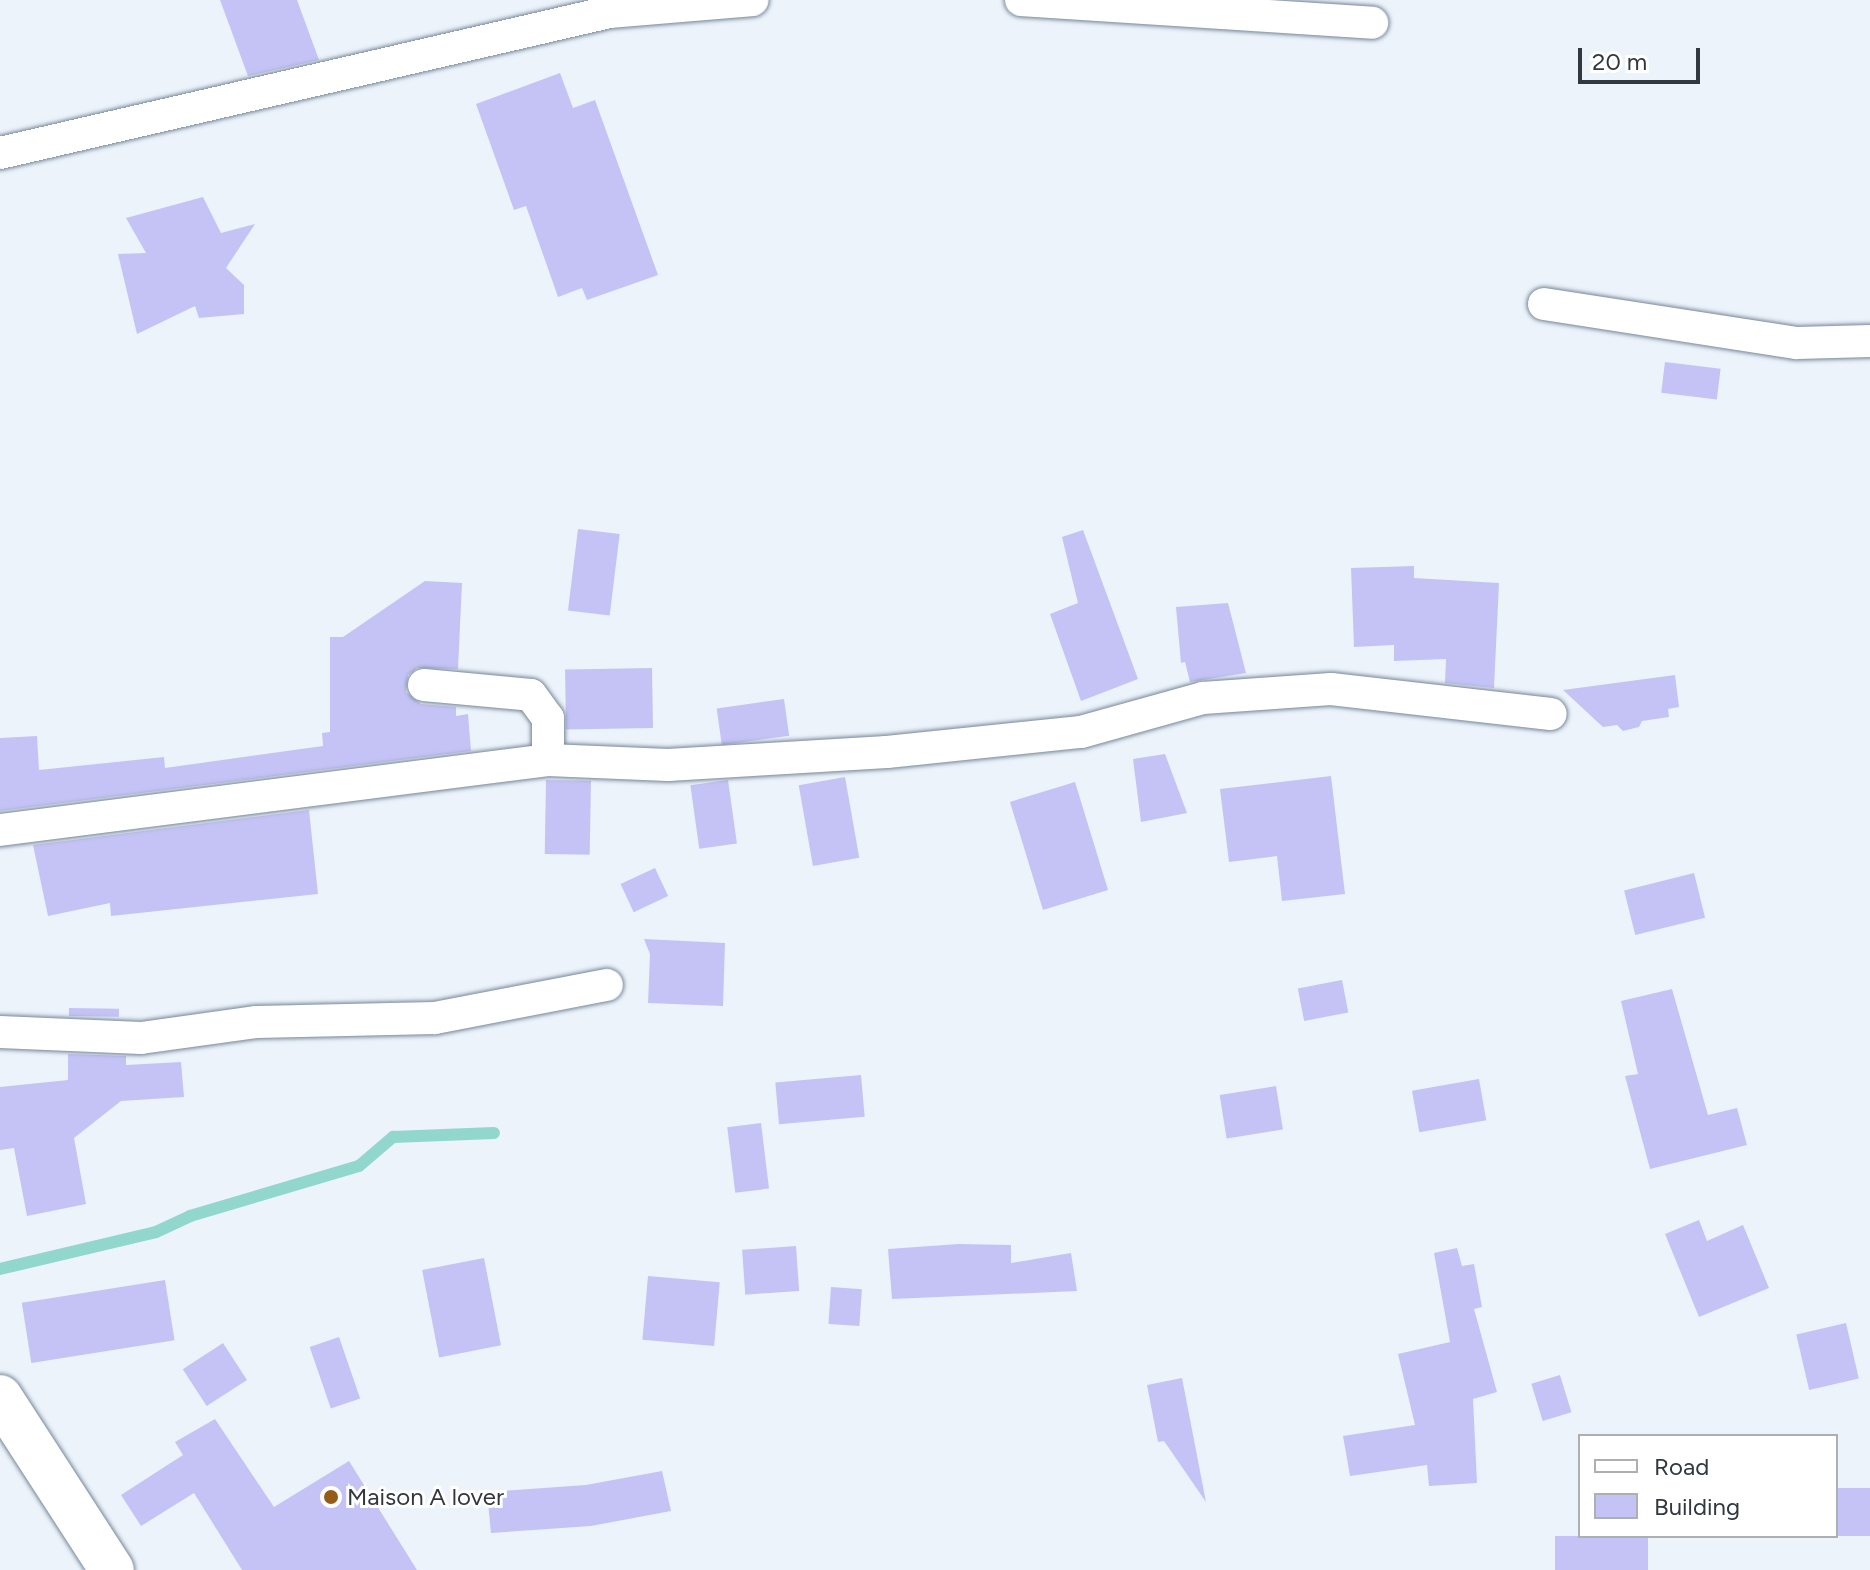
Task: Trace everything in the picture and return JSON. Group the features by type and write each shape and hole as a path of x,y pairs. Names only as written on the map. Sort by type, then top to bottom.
{"main road":[{"path":"1,1400 112,1570"}],"street":[{"path":"0,153 610,12 752,0"},
{"path":"1021,0 1372,23"},
{"path":"1544,304 1797,343 1870,341"},
{"path":"424,685 531,695 548,718 548,760"},
{"path":"0,830 548,760 668,765 887,752 1081,732 1203,698 1331,689 1551,714"},
{"path":"0,1032 141,1038 257,1022 435,1018 607,985"}],"building":[{"path":"220,0 297,0 319,60 248,76"},
{"path":"560,73 573,108 595,100 658,275 587,300 582,288 558,297 526,206 514,210 476,104"},
{"path":"203,197 221,233 255,224 226,268 244,285 244,314 199,318 195,306 137,334 118,254 146,253 126,218"},
{"path":"1665,362 1721,369 1717,400 1661,393"},
{"path":"578,529 620,534 610,616 568,610"},
{"path":"1083,530 1138,679 1081,701 1050,614 1078,603 1062,537"},
{"path":"1414,566 1414,578 1499,583 1494,688 1445,683 1446,659 1394,661 1394,645 1354,647 1351,568"},
{"path":"425,581 462,583 458,669 417,668 408,675 406,692 421,704 456,707 456,716 468,714 471,751 0,811 0,738 37,736 39,770 164,757 165,768 323,746 322,733 330,732 330,637 343,637"},
{"path":"1228,603 1246,673 1190,682 1185,662 1181,663 1176,607"},
{"path":"652,668 653,728 566,730 565,670"},
{"path":"1675,675 1679,707 1668,709 1669,717 1642,721 1639,727 1623,731 1617,725 1603,727 1563,690"},
{"path":"784,699 789,736 722,745 717,708"},
{"path":"1165,754 1187,813 1141,822 1133,759"},
{"path":"1331,776 1345,894 1282,901 1277,856 1229,862 1220,789"},
{"path":"845,777 859,858 813,866 799,785"},
{"path":"546,780 591,781 590,855 545,854"},
{"path":"728,780 737,843 699,849 690,785"},
{"path":"1075,782 1108,890 1043,910 1010,802"},
{"path":"309,810 318,894 111,916 110,903 48,916 33,845"},
{"path":"655,868 668,896 634,912 621,884"},
{"path":"1694,873 1705,918 1635,935 1624,890"},
{"path":"644,939 725,943 723,1006 648,1003 650,954"},
{"path":"1342,980 1348,1012 1304,1021 1298,989"},
{"path":"1672,989 1708,1115 1737,1108 1747,1145 1650,1169 1625,1076 1638,1074 1621,1001"},
{"path":"69,1008 119,1009 119,1017 69,1016"},
{"path":"68,1054 126,1056 126,1065 181,1062 184,1097 121,1101 74,1138 86,1204 27,1216 14,1148 0,1150 0,1087 68,1080"},
{"path":"861,1075 865,1117 779,1124 775,1082"},
{"path":"1479,1079 1486,1120 1419,1132 1412,1091"},
{"path":"1276,1086 1283,1129 1227,1138 1220,1095"},
{"path":"761,1123 769,1189 735,1193 727,1127"},
{"path":"1699,1220 1707,1241 1743,1225 1769,1288 1699,1317 1665,1234"},
{"path":"959,1244 1011,1245 1011,1263 1071,1253 1077,1291 892,1299 888,1249"},
{"path":"796,1246 799,1291 745,1295 742,1250"},
{"path":"1457,1248 1462,1266 1474,1264 1482,1307 1474,1309 1497,1392 1473,1399 1477,1483 1429,1486 1427,1465 1350,1476 1343,1436 1415,1425 1398,1354 1450,1342 1434,1253"},
{"path":"484,1258 501,1345 439,1357 422,1270"},
{"path":"648,1276 720,1282 714,1346 642,1340"},
{"path":"165,1280 175,1340 31,1363 22,1303"},
{"path":"831,1287 862,1289 859,1326 828,1324"},
{"path":"1846,1323 1859,1379 1809,1390 1796,1334"},
{"path":"339,1337 360,1398 331,1409 310,1347"},
{"path":"223,1343 247,1380 207,1406 183,1369"},
{"path":"1560,1375 1571,1412 1543,1421 1531,1384"},
{"path":"1182,1378 1206,1502 1164,1441 1158,1442 1147,1385"},
{"path":"215,1419 274,1507 349,1461 417,1570 242,1570 194,1493 141,1526 121,1495 183,1455 175,1442"},
{"path":"662,1471 671,1511 591,1526 491,1533 487,1492 586,1485"},
{"path":"1838,1488 1870,1488 1870,1536 1838,1536"},
{"path":"1555,1536 1648,1538 1648,1570 1555,1570"}],"waterway":[{"path":"0,1269 156,1232 190,1216 359,1166 393,1137 494,1133"}],"place":[{"name":"Maison A lover","path":"331,1497"}]}
